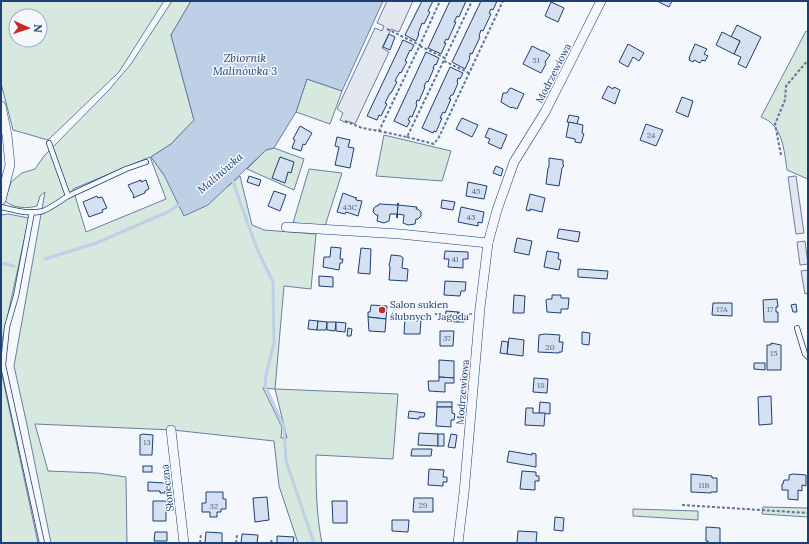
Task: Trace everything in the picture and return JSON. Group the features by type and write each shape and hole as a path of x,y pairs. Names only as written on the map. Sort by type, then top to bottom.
{"street":[{"name":"Modrzewiowa","path":"458,543 464,493 480,302 488,243 497,210 514,162 545,112 602,1"},
{"path":"1,106 10,155 8,174 1,200"},
{"path":"286,227 400,234 488,243"},
{"name":"Słoneczna","path":"171,430 184,543"}],"lane":[{"path":"49,143 68,196"},
{"path":"1,207 21,212 44,210 68,196 126,169 146,162"},
{"path":"34,212 16,296 7,327 3,365 42,543"},
{"path":"797,328 805,354 808,357"}],"path":[{"path":"379,131 440,1"},
{"path":"407,137 472,1"},
{"path":"345,121 362,128 434,144 502,1"},
{"path":"387,29 420,45 469,73"},
{"path":"782,155 775,124 785,100 786,86 808,60"},
{"path":"682,505 808,513"},
{"path":"200,543 201,533"},
{"path":"236,543 237,535"},
{"path":"271,543 272,538"}],"shaded area":[{"path":"1,1 164,1 119,72 48,140 13,130 1,83"},
{"path":"172,1 191,1 171,35 194,120 171,144 151,157 164,175 227,187 240,176 252,225 264,230 316,234 311,289 284,286 275,389 398,394 393,459 316,455 317,510 322,543 298,543 279,486 274,441 173,430 35,424 48,471 97,473 126,477 127,543 51,543 14,366 45,192 40,196 37,206 33,207 25,208 12,205 5,201 11,182 22,173 35,169 44,156 109,90 131,64","holes":["150,157 166,199 86,232 73,189","263,388 275,389 287,438 281,438 282,427"]},
{"path":"387,1 413,1 399,32 391,29 390,31 382,48 389,52 355,124 348,121 347,123 340,120 343,113 337,109 375,28 382,31 384,26 377,23"},
{"path":"806,31 808,32 808,179 787,170 783,147 778,132 774,126 761,117"},
{"path":"307,79 342,91 330,124 296,112"},
{"path":"384,135 451,151 442,181 376,176"},
{"path":"274,148 304,159 294,190 247,169 266,150"},
{"path":"309,169 342,173 325,226 293,223"},
{"path":"796,176 804,233 796,234 788,177"},
{"path":"8,214 29,218 1,346 1,215"},
{"path":"805,241 808,264 800,265 797,242"},
{"path":"808,270 808,293 805,294 801,271"},
{"path":"1,370 38,543 1,543"},
{"path":"763,507 808,508 808,517 762,514"},
{"path":"633,509 698,511 698,520 633,516"}],"water":[{"name":"Zbiornik Malinówka 3","path":"191,1 383,1 342,91 307,79 296,112 274,148 266,150 208,205 184,216 164,175 151,157 171,144 194,120 171,35"}],"building":[{"path":"422,1 433,1 428,11 430,12 424,24 422,23 416,41 405,35"},
{"path":"450,1 466,1 459,17 457,16 454,22 456,22 448,40 446,39 444,43 446,43 441,54 428,48"},
{"path":"481,1 497,1 493,10 491,9 489,13 491,14 483,31 481,30 480,37 472,54 470,53 470,58 465,69 452,62"},
{"path":"657,1 672,1 669,7"},
{"path":"551,2 564,8 558,22 545,16"},
{"path":"737,25 761,37 746,68 738,64 741,57 734,54 740,41 731,37"},
{"path":"722,32 740,41 734,54 716,45"},
{"path":"389,34 395,37 390,50 383,47"},
{"path":"403,40 414,45 405,61 407,62 395,81 397,82 385,103 387,104 381,116 379,115 377,120 367,116"},
{"path":"628,44 644,53 639,61 633,57 628,67 619,62"},
{"path":"695,44 707,49 704,54 708,56 705,61 702,60 700,63 694,60 693,62 689,60"},
{"path":"532,46 550,55 545,62 546,64 541,73 523,64"},
{"path":"426,52 439,58 433,68 428,82 427,81 425,84 419,101 417,100 417,105 412,117 410,116 408,120 410,121 407,127 394,121"},
{"path":"450,67 463,73 460,79 458,78 458,83 453,95 451,95 449,99 451,99 445,113 443,112 440,118 442,118 436,132 434,131 433,133 422,128"},
{"path":"608,86 613,89 614,87 620,90 615,104 602,98"},
{"path":"511,88 524,94 517,109 511,108 501,102 503,93 507,93"},
{"path":"682,97 693,101 688,117 676,112"},
{"path":"569,115 579,117 577,124 567,122"},
{"path":"462,118 478,125 472,137 456,129"},
{"path":"569,122 583,125 582,133 584,134 581,143 575,142 575,139 566,137"},
{"path":"646,124 663,130 656,146 640,140"},
{"path":"300,126 312,133 305,145 303,144 301,151 292,148 295,140 293,139"},
{"path":"489,128 507,135 501,149 488,143 490,139 485,137"},
{"path":"337,137 350,140 348,147 354,148 350,168 335,165 339,147 335,146"},
{"path":"280,157 294,162 291,173 288,172 285,183 272,178"},
{"path":"549,158 563,160 564,166 562,168 559,186 546,184"},
{"path":"496,166 503,169 501,176 493,173"},
{"path":"249,176 261,180 259,186 247,182"},
{"path":"141,180 141,182 146,180 149,189 145,191 145,193 133,198 134,196 128,185"},
{"path":"468,182 487,186 484,199 466,196"},
{"path":"274,191 286,195 280,211 268,206"},
{"path":"343,193 356,198 356,200 362,201 358,216 346,212 345,214 337,212"},
{"path":"530,194 545,198 542,212 530,209 530,211 526,210"},
{"path":"97,196 98,198 102,197 107,208 102,210 103,212 89,217 83,202"},
{"path":"442,200 455,202 453,210 441,208"},
{"path":"398,203 398,205 417,207 416,209 421,212 421,216 416,219 415,224 408,225 403,223 404,215 397,214"},
{"path":"398,203 397,218 397,214 390,214 389,221 384,223 377,221 378,215 373,212 376,206 379,204 397,205"},
{"path":"461,207 484,212 482,223 478,222 478,226 458,222"},
{"path":"559,229 580,232 578,242 557,238"},
{"path":"517,238 532,241 529,255 514,252"},
{"path":"331,247 341,248 340,259 343,259 342,263 340,263 339,270 323,267 324,257 330,257"},
{"path":"361,248 371,249 370,274 358,273"},
{"path":"445,251 468,252 468,259 463,259 463,268 448,267 449,259 444,259"},
{"path":"547,251 559,253 558,259 561,260 559,270 544,267"},
{"path":"391,255 401,256 403,258 402,268 408,269 407,281 389,280 389,264"},
{"path":"578,269 608,271 607,279 578,277"},
{"path":"319,276 333,277 333,287 319,286"},
{"path":"445,281 466,282 465,291 461,291 460,296 444,295"},
{"path":"514,295 525,296 524,313 513,313"},
{"path":"552,295 561,295 561,298 569,298 568,309 561,309 561,313 547,312 546,300 552,299"},
{"path":"777,299 778,307 776,307 776,312 778,312 778,322 764,322 763,300"},
{"path":"713,303 732,303 732,316 712,315"},
{"path":"796,304 797,312 793,312 791,305"},
{"path":"371,305 387,306 386,319 368,317 368,312 370,312"},
{"path":"446,311 458,312 457,322 445,321"},
{"path":"458,312 464,313 464,322 457,322"},
{"path":"368,317 386,319 385,332 369,331"},
{"path":"405,318 421,319 420,334 404,334"},
{"path":"309,320 318,321 317,330 308,329"},
{"path":"318,321 327,322 326,330 317,330"},
{"path":"327,322 336,322 335,331 327,330"},
{"path":"336,322 346,323 345,332 336,331"},
{"path":"348,328 352,329 351,336 347,336"},
{"path":"440,331 454,331 453,346 440,346"},
{"path":"582,332 590,333 589,345 582,344"},
{"path":"539,335 560,335 559,342 563,342 562,352 538,352"},
{"path":"509,338 524,340 523,356 507,354"},
{"path":"502,341 508,342 507,354 500,353"},
{"path":"771,343 781,345 781,370 767,370 767,345 771,345"},
{"path":"439,360 454,361 454,378 439,377"},
{"path":"754,363 765,363 765,370 754,369"},
{"path":"439,377 454,378 454,383 445,383 445,392 429,391 428,381 439,381"},
{"path":"534,378 548,379 547,393 533,392"},
{"path":"771,396 772,424 759,425 758,397"},
{"path":"437,402 452,402 452,407 437,407"},
{"path":"540,402 550,403 550,414 539,413"},
{"path":"437,407 452,407 452,413 455,414 454,420 451,420 451,427 436,426"},
{"path":"526,408 533,408 533,413 545,413 544,426 525,425"},
{"path":"409,411 425,413 424,417 419,417 419,419 408,418"},
{"path":"419,433 438,434 438,446 418,445"},
{"path":"438,434 444,434 444,446 438,446"},
{"path":"451,434 457,435 455,448 448,447"},
{"path":"140,435 153,435 152,455 140,455"},
{"path":"412,449 432,449 431,456 411,456"},
{"path":"509,451 532,455 532,453 536,454 536,467 507,462"},
{"path":"143,466 152,466 152,472 143,472"},
{"path":"429,469 444,470 443,477 447,477 447,482 443,482 443,486 428,485"},
{"path":"522,471 536,472 536,476 539,476 539,481 535,481 535,490 520,489"},
{"path":"691,474 712,476 712,478 717,478 717,492 691,492"},
{"path":"789,475 806,475 806,486 802,485 802,491 798,490 798,500 788,499 788,490 782,490 784,480 789,480"},
{"path":"165,481 171,481 170,492 165,491 165,493 160,493 160,491 148,491 148,482 165,483"},
{"path":"206,492 223,492 223,499 226,499 226,509 221,509 221,512 217,512 217,517 210,517 210,512 202,512 202,503 206,503"},
{"path":"267,497 269,520 255,522 253,498"},
{"path":"414,498 433,498 433,512 413,512"},
{"path":"153,501 167,501 169,510 166,510 166,521 153,521"},
{"path":"332,501 347,501 347,523 333,523"},
{"path":"555,517 564,518 563,531 554,530"},
{"path":"392,520 409,520 408,532 392,531"},
{"path":"706,527 720,528 720,543 708,543 708,541 706,541"},
{"path":"518,531 537,532 536,543 517,543"},
{"path":"155,532 167,532 167,541 154,541"},
{"path":"206,532 222,533 222,543 205,543"},
{"path":"242,534 258,535 257,543 241,543"},
{"path":"277,536 294,537 293,543 277,543"}],"waterway":[{"path":"232,179 257,249 273,282 274,343 266,375 265,386 284,427 286,461 314,543"},
{"name":"Malinówka","path":"45,259 96,243 168,212 182,203"},
{"name":"Malinówka","path":"1,263 14,266"}],"place":[{"name":"Salon sukien ślubnych \"Jagoda\"","path":"382,310"}]}
